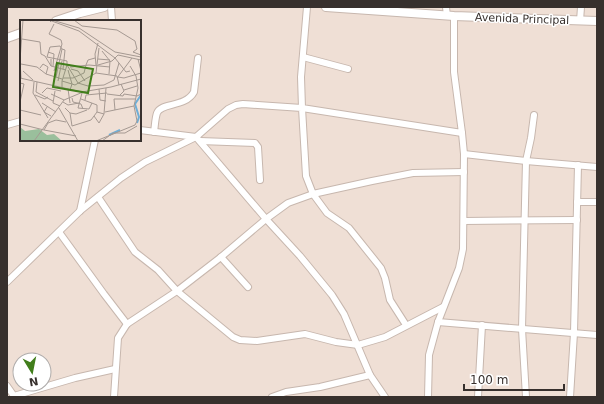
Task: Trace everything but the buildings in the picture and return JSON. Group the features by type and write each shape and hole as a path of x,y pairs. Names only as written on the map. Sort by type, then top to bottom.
{"main road":[{"path":"58,20 83,10 104,7"},
{"name":"Avenida Principal","path":"326,7 450,16 597,21"},
{"path":"7,38 20,33"}],"street":[{"path":"111,7 112,20"},
{"path":"307,7 301,77 306,176 313,194 327,212 349,228 380,268 385,278 390,300 406,325"},
{"path":"428,397 429,355 443,307 462,258 464,221 464,154 454,72 450,16 446,7"},
{"path":"580,20 581,7"},
{"path":"303,57 348,69"},
{"path":"154,132 157,112 160,109 184,102 192,96 194,92 198,58"},
{"path":"7,282 80,211 121,178 146,162 198,139 228,109 236,105 302,108 462,133"},
{"path":"526,397 522,329 526,161 534,116"},
{"path":"7,125 20,121"},
{"path":"141,130 198,139 255,143 258,147 260,180"},
{"path":"198,139 332,295 344,314 370,375 385,397"},
{"path":"80,211 95,141"},
{"path":"464,154 597,167"},
{"path":"570,397 574,333 578,165"},
{"path":"114,397 118,338 127,324 222,258 266,219 288,203 313,194 347,185 413,173 464,172"},
{"path":"98,197 135,252 158,270 177,290 233,337 240,340 257,341 305,334 336,342 358,345 380,339 443,307"},
{"path":"577,202 597,202"},
{"path":"464,221 525,222 577,220"},
{"path":"59,232 127,324"},
{"path":"222,258 248,287"},
{"path":"438,322 597,335"},
{"path":"478,397 482,326"},
{"path":"7,386 14,396 75,378 115,369"},
{"path":"272,397 286,392 370,375"}]}
